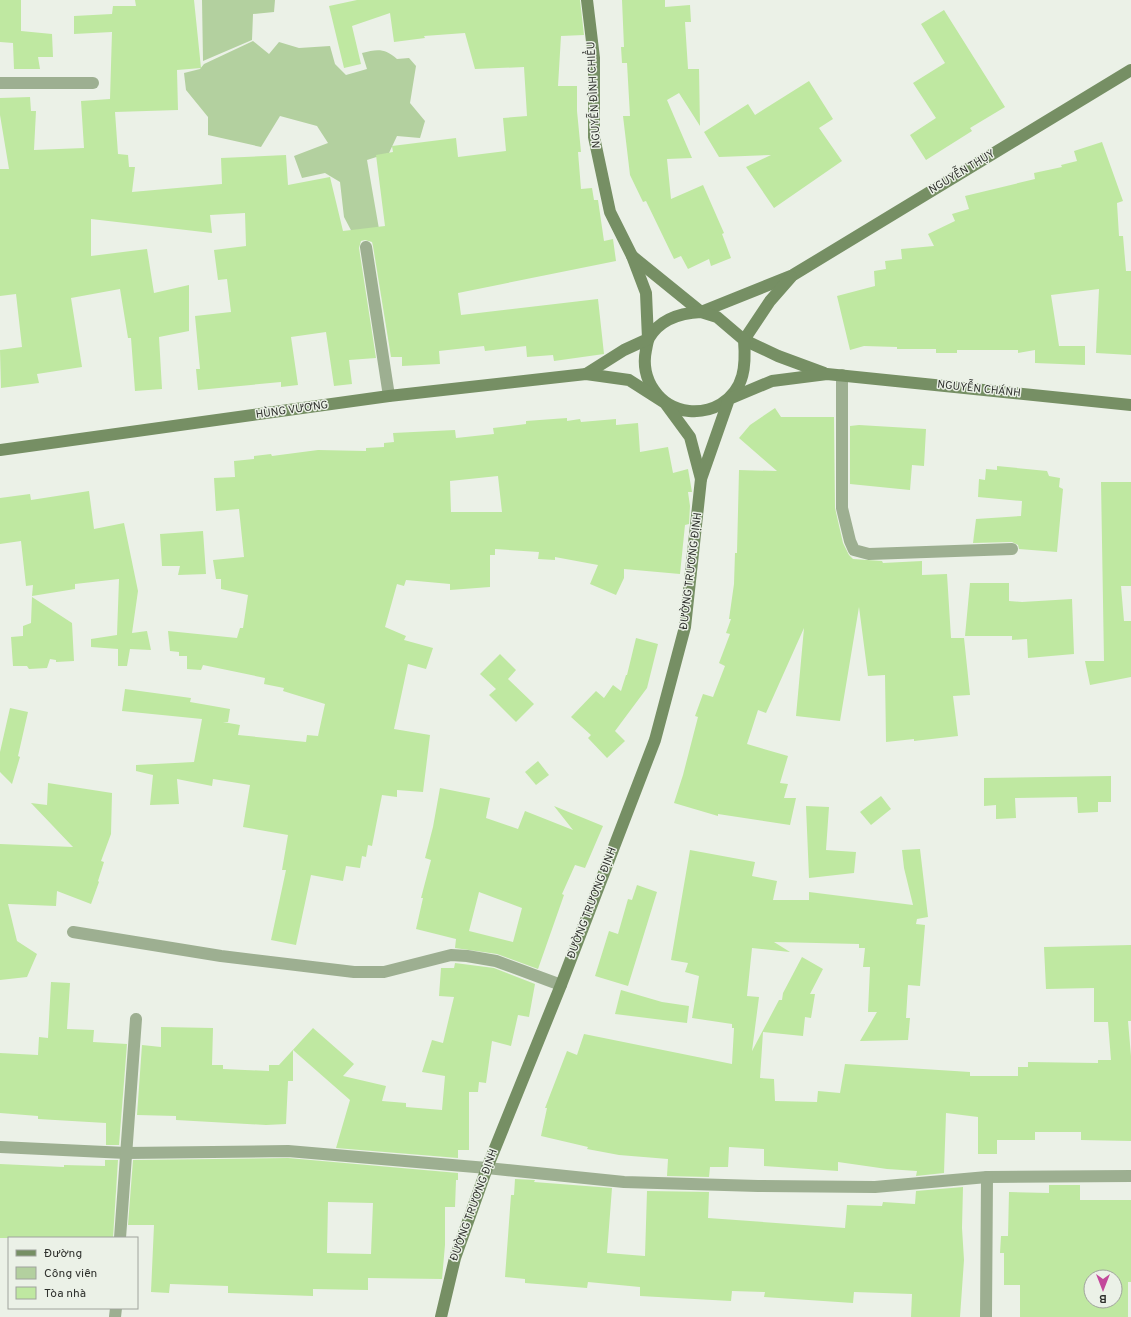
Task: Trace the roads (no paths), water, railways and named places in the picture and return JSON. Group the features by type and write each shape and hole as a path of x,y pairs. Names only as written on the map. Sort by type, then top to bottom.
{"street":[{"name":"NGUYỄN ĐÌNH CHIỂU","path":"587,0 594,58 594,137 610,212 632,256 646,293 648,339"},
{"name":"NGUYỄN THỤY","path":"793,275 1131,70"},
{"path":"0,83 93,83"},
{"path":"366,247 389,396"},
{"path":"632,256 701,312 717,317 744,340 778,356 827,374"},
{"path":"586,374 624,350 648,339 658,327 671,318 685,313 701,312 793,275"},
{"path":"729,399 738,387 744,372 744,340 770,301 793,275"},
{"path":"648,339 645,357 646,375 653,391 665,403"},
{"path":"586,374 629,380 665,403 681,410 698,412 714,408 729,399 772,381 827,374"},
{"name":"HÙNG VƯƠNG","path":"0,450 389,396 586,374"},
{"name":"NGUYỄN CHÁNH","path":"827,374 1131,405"},
{"path":"842,375 842,508 850,541 854,550 869,554 1012,549"},
{"name":"ĐƯỜNG TRƯƠNG ĐỊNH","path":"441,1317 455,1258 487,1168 561,985 657,732 686,627 701,479 729,399"},
{"name":"ĐƯỜNG TRƯƠNG ĐỊNH","path":"665,403 690,437 701,479"},
{"path":"73,932 221,956 354,972 384,972 451,955 466,956 496,961 561,985"},
{"path":"120,1237 136,1019"},
{"path":"0,1147 126,1153 288,1151 487,1168 624,1182 758,1186 875,1187 987,1178 1131,1176"},
{"path":"986,1317 987,1178"}]}
